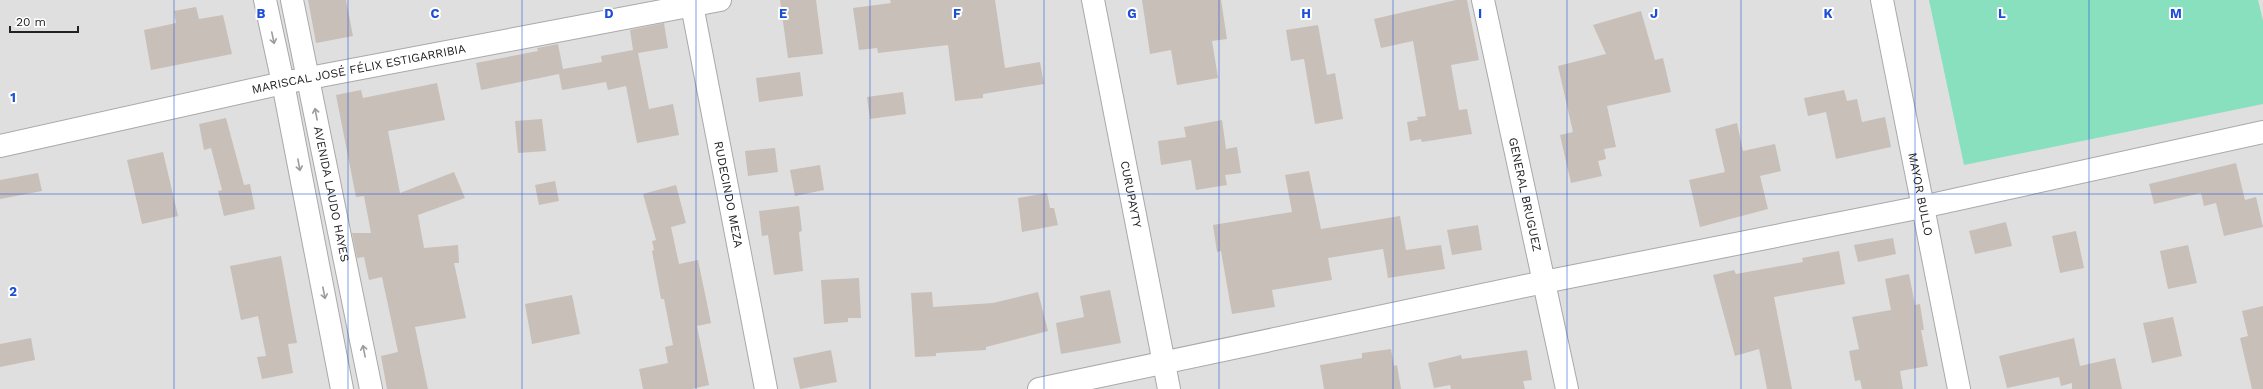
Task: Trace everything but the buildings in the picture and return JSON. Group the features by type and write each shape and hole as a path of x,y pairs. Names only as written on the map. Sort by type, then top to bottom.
{"street":[{"path":"265,0 283,83 342,389"},
{"name":"AVENIDA LAUDO HAYES","path":"292,0 371,389"},
{"name":"MARISCAL JOSÉ FÉLIX ESTIGARRIBIA","path":"0,146 283,83 691,3 720,0"},
{"name":"CURUPAYTY","path":"1094,0 1169,389"},
{"name":"GENERAL BRUGUEZ","path":"1484,0 1567,389"},
{"name":"MAYOR BULLO","path":"1882,0 1959,389"},
{"name":"RUDECINDO MEZA","path":"691,3 766,389"},
{"path":"1039,389 1544,282 1922,207 2263,132"}],"shaded area":[{"path":"0,0 2263,0 2263,389 0,389"}],"green space":[{"path":"1929,0 2258,0 2263,21 2263,104 1964,165"}]}
